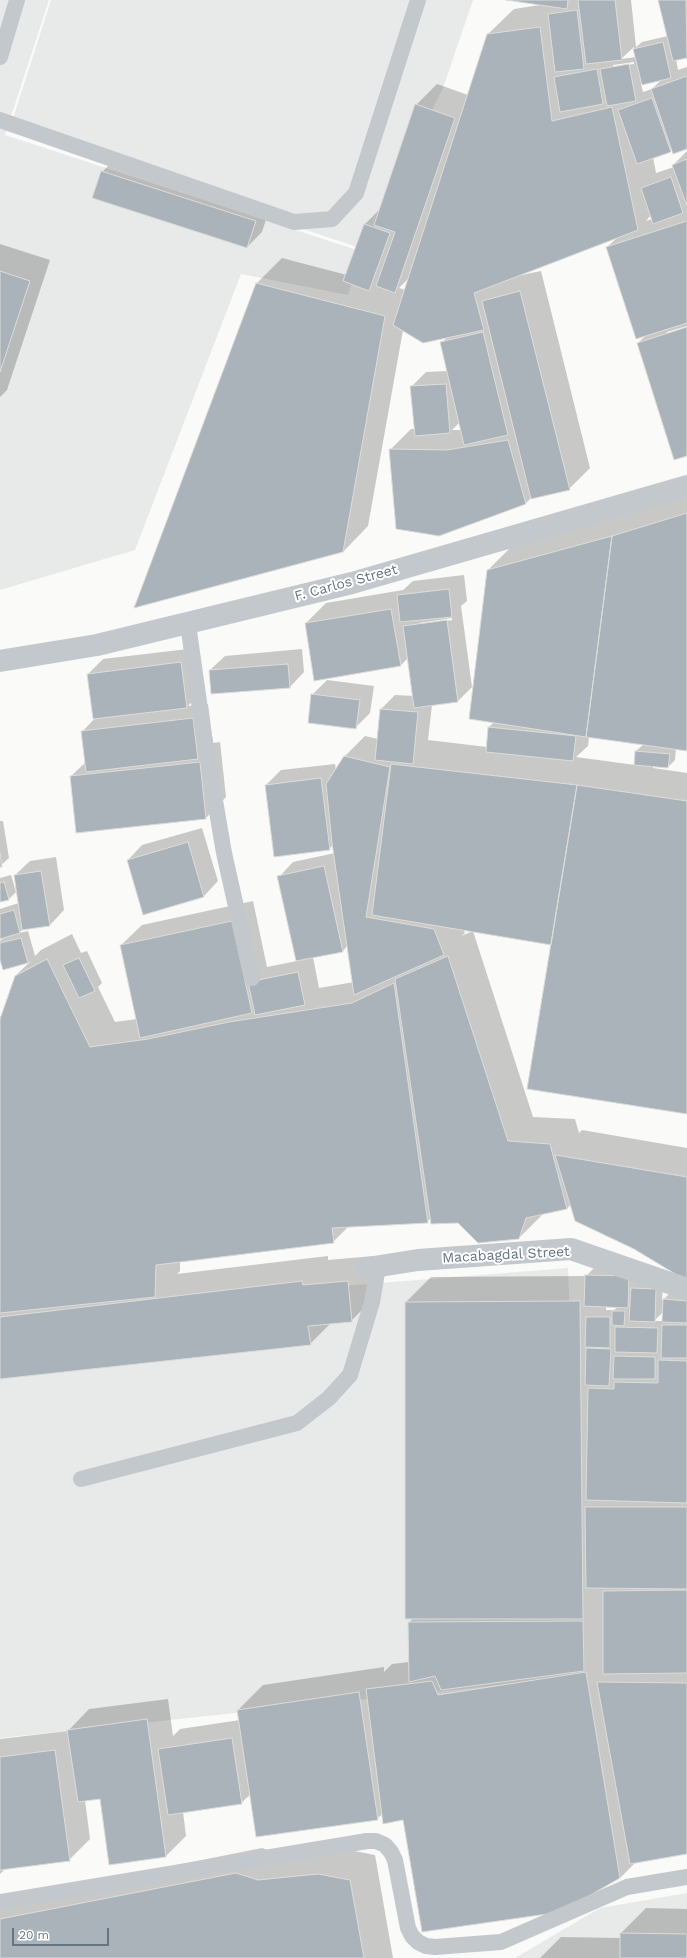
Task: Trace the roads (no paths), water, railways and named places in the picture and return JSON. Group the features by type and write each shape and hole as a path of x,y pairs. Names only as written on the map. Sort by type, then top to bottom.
{"street":[{"name":"F. Carlos Street","path":"0,662 97,645 188,624 352,582 687,486"},
{"name":"Macabagdal Street","path":"372,1268 418,1260 571,1249 687,1289"}],"lane":[{"path":"0,57 17,0"},
{"path":"0,120 294,222 332,219 356,193 418,0"},
{"path":"188,624 203,730 224,853 252,978"},
{"path":"81,1479 297,1423 329,1398 350,1375 372,1302 372,1268"},
{"path":"0,1902 367,1841 376,1841 385,1845 395,1860 408,1928 412,1936 418,1942 426,1946 435,1947 501,1942 627,1888 687,1877"}]}
